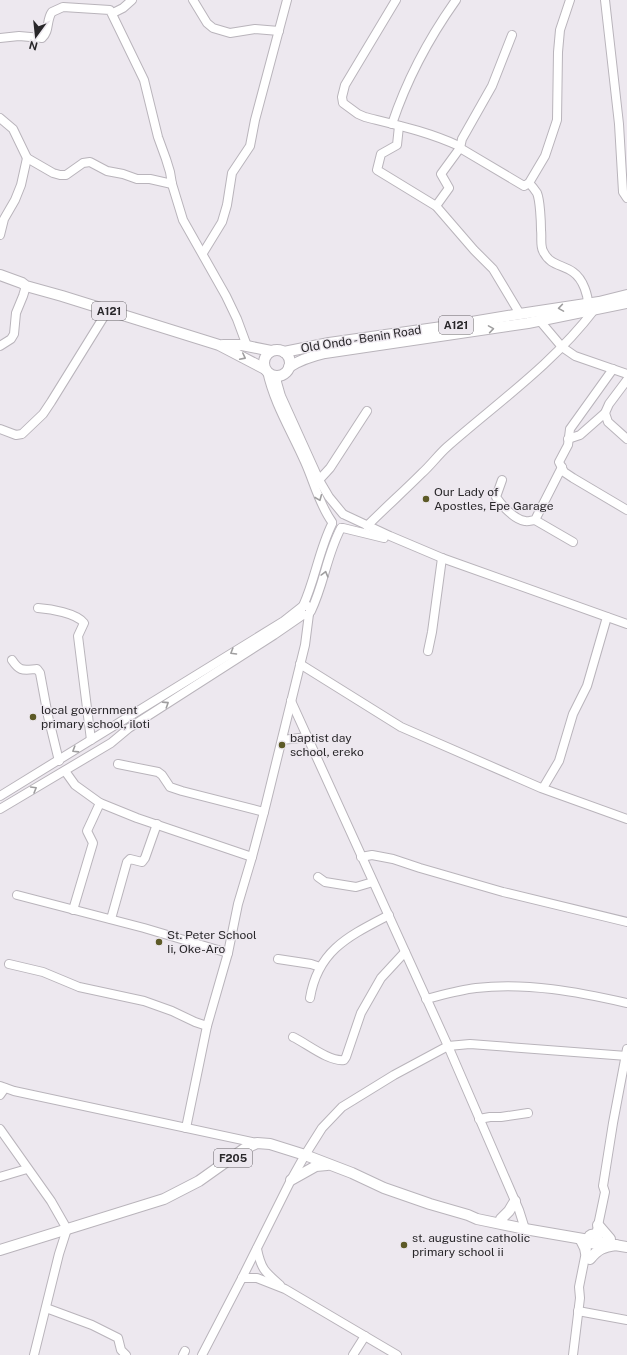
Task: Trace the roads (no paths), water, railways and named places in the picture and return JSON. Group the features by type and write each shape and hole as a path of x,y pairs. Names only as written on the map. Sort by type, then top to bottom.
{"main road":[{"name":"Old Ondo - Benin Road","path":"0,275 22,283 26,286 220,345 266,370 270,374 277,375 284,373 295,363 312,356 325,353 540,321 590,309 627,303"},
{"name":"Old Ondo - Benin Road","path":"220,345 247,346 284,352 329,343 520,314 590,309 627,295"},
{"path":"266,370 264,365 265,357 271,351"},
{"name":"Old Ondo - Benin Road","path":"284,352 289,359 289,367"},
{"name":"F205","path":"0,1250 164,1199 199,1181 244,1149 257,1143 270,1144 304,1155 366,1179 384,1188 486,1222 524,1226 592,1237 627,1247"},
{"path":"290,1180 316,1166 332,1165"},
{"path":"501,1219 509,1212 514,1201"},
{"name":"F205","path":"468,1215 478,1215 501,1219 524,1226"},
{"path":"592,1237 585,1248 588,1256 613,1242"},
{"name":"F205","path":"613,1242 627,1242"}],"street":[{"path":"112,13 123,8 132,0"},
{"path":"193,0 207,23 218,30 230,33 255,30 279,31"},
{"path":"203,253 222,222 227,205 232,173 250,146 255,120 286,0"},
{"path":"396,0 345,85 342,97 343,103 358,114 444,139 459,146 524,186 529,183 545,156 557,120 558,52 560,30 570,0"},
{"path":"456,0 421,56 401,98 396,125 397,145 382,154 377,170 436,206 474,250 493,269 520,314"},
{"path":"605,0 606,20 619,124 623,192 627,198"},
{"path":"0,38 19,36 42,38 47,30 48,21 52,12 63,7 110,10 144,80 158,137 170,172 172,184 183,220 226,296 237,319 247,346"},
{"path":"436,206 449,188 441,174 460,148 462,139 492,86 512,35"},
{"path":"0,118 13,129 27,158 53,173 66,175 83,163 90,162 107,171 123,174 137,179 150,179 172,184"},
{"path":"0,235 4,219 15,200 21,185 27,158"},
{"path":"367,526 423,473 445,448 509,395 562,347 590,309 585,288 580,279 574,272 556,265 543,252 541,244 541,219 537,193 529,183"},
{"path":"0,346 11,339 14,334 16,313 26,286"},
{"path":"0,429 16,435 22,434 43,414 108,310"},
{"path":"540,321 562,347 575,356 627,374"},
{"path":"613,369 570,429 566,450 560,462 564,472 627,510"},
{"path":"266,370 277,406 299,448 323,508 336,528 342,528 414,547 627,624"},
{"path":"0,809 111,743 129,728 209,675 251,650 305,611 318,596 330,554 342,528 347,522 344,514 329,497 319,480 281,396 277,382 277,375"},
{"path":"568,439 580,435 605,413 609,404 627,380"},
{"path":"319,480 330,468 367,411"},
{"path":"605,413 608,422 627,439"},
{"path":"535,520 562,467"},
{"path":"502,480 496,497 512,515 526,522 535,520 573,542"},
{"path":"186,1128 207,1026 228,953 238,904 264,812 305,645 305,611 333,517 336,514 344,514 414,547"},
{"path":"428,651 442,558"},
{"path":"38,608 52,609 81,619 84,623 78,636 91,740"},
{"path":"0,796 284,621 305,611"},
{"path":"543,788 559,761 573,714 587,686 607,617"},
{"path":"12,660 16,666 22,670 37,669 40,673 48,716 59,761"},
{"path":"300,664 401,727 543,788 627,819"},
{"path":"291,701 448,1046 524,1226"},
{"path":"282,740 308,737"},
{"path":"118,764 158,772 162,775 170,787 182,792 264,812"},
{"path":"65,771 75,785 100,803 252,857"},
{"path":"73,910 93,843 87,831 100,803"},
{"path":"111,919 128,862 130,859 142,862 145,858 157,824"},
{"path":"361,857 372,855 393,859 503,892 627,922"},
{"path":"318,877 325,882 356,887 373,882"},
{"path":"17,895 111,919 228,953"},
{"path":"310,998 312,985 320,967 330,952 354,934 389,915"},
{"path":"293,1037 339,1061 344,1060 364,1007 381,978 405,952"},
{"path":"278,959 311,964 320,967"},
{"path":"9,964 43,972 79,987 144,1001 207,1026"},
{"path":"426,999 461,990 502,987 560,990 627,1003"},
{"path":"202,1355 257,1249 290,1180 322,1128 342,1107 394,1075 448,1046 470,1044 627,1054 613,1123 603,1186 598,1196 583,1294 580,1298 573,1355"},
{"path":"2,1090 257,1143"},
{"path":"479,1119 528,1113"},
{"path":"0,1129 51,1201 67,1229 59,1254 34,1355"},
{"path":"0,1177 27,1169"},
{"path":"257,1249 260,1265 268,1275 285,1289"},
{"path":"242,1278 257,1278 285,1289 397,1355"},
{"path":"46,1308 92,1325 118,1338 119,1346 114,1355"},
{"path":"578,1311 627,1320"},
{"path":"353,1355 365,1336"},
{"path":"119,1346 126,1355"}],"place":[{"name":"Our Lady of Apostles, Epe Garage","path":"426,499"},
{"name":"local government primary school, iloti","path":"33,717"},
{"name":"baptist day school, ereko","path":"282,745"},
{"name":"St. Peter School Ii, Oke-Aro","path":"159,942"},
{"name":"st. augustine catholic primary school ii","path":"404,1245"}]}
